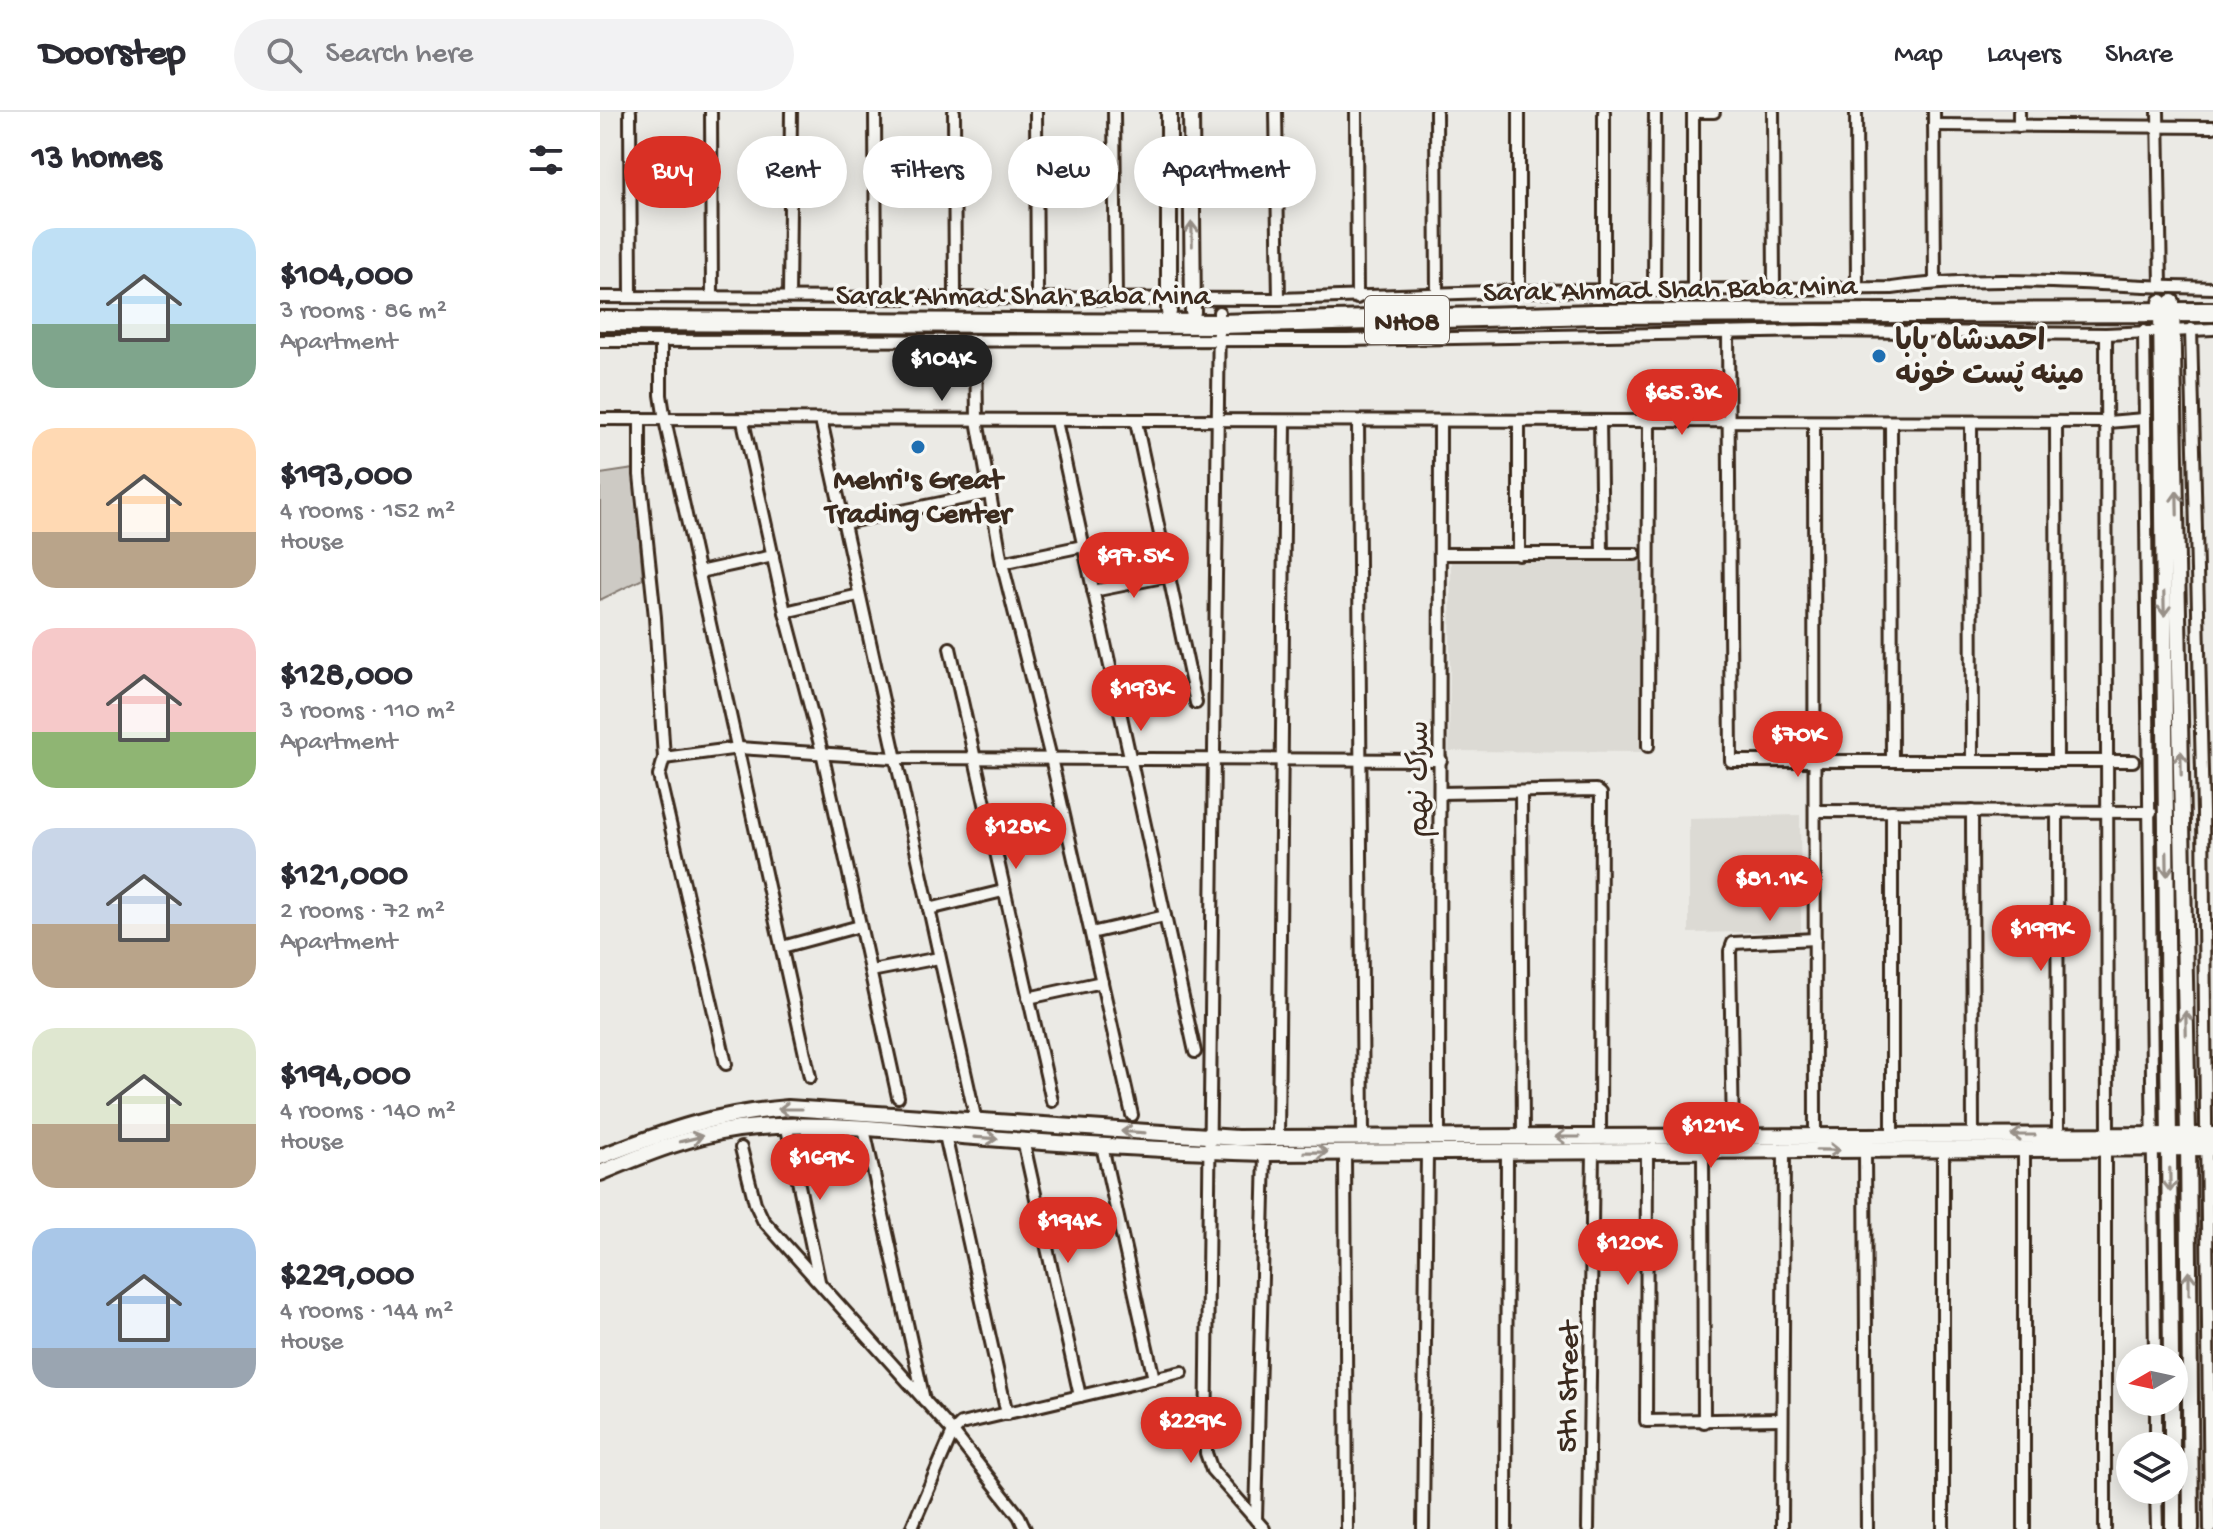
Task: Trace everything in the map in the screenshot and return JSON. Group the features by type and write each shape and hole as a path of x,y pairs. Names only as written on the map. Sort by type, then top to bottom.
{"highway":[{"name":"NH08","path":"2166,311 2213,302"},
{"name":"NH08","path":"600,310 1169,305 1193,306 1219,325 1596,303 2213,312"},
{"name":"Sarak Ahmad Shah Baba Mina","path":"600,321 1219,325"}],"street":[{"path":"630,112 631,297"},
{"path":"711,112 712,297"},
{"path":"789,297 791,112"},
{"path":"875,112 876,296"},
{"path":"954,112 955,297"},
{"path":"1036,112 1037,297"},
{"path":"1114,112 1116,297"},
{"path":"600,297 1116,297 1169,305 1169,112"},
{"path":"1191,112 1193,306 1279,299 1519,291 1892,288 1935,282 2043,281 2166,311 2191,329 2213,329"},
{"path":"1276,112 1279,299"},
{"path":"1356,112 1357,298"},
{"path":"1436,112 1437,294"},
{"path":"1519,112 1519,291"},
{"path":"1604,112 1604,291"},
{"path":"1654,290 1655,112"},
{"path":"1693,289 1693,112 1714,112"},
{"path":"1773,112 1774,289"},
{"path":"1856,112 1857,287"},
{"path":"1934,112 1935,282"},
{"path":"2019,112 2019,126"},
{"path":"2096,112 2096,126"},
{"path":"2158,112 2188,1142 2191,1529"},
{"path":"1934,125 2213,127"},
{"path":"600,341 976,340 1219,325 1347,340 1728,332 2106,334 2144,331 2166,311 2213,288"},
{"path":"2155,1344 2162,1142 2166,311"},
{"path":"1219,325 1206,1453 1212,1470 1260,1525"},
{"path":"2191,329 2208,763 2210,1529"},
{"path":"2144,331 2151,812 2170,1344"},
{"path":"1728,332 1730,758 1733,761 2133,761"},
{"path":"2105,1529 2106,334"},
{"path":"976,340 977,420 1002,563 1051,758 1132,1115"},
{"path":"661,341 661,395 665,420 810,1077"},
{"path":"600,419 2108,422 2144,419"},
{"path":"640,420 640,475 655,617 664,758 659,776 726,1064"},
{"path":"821,420 893,758 976,1121"},
{"path":"1648,746 1649,420"},
{"path":"743,421 785,612 822,752 898,1097"},
{"path":"1056,421 1195,1052"},
{"path":"1358,421 1363,1137"},
{"path":"1600,421 1602,554"},
{"path":"1136,422 1196,703"},
{"path":"1278,1138 1285,422"},
{"name":"سرک نهم","path":"1439,1137 1440,422"},
{"path":"1519,422 1519,555"},
{"path":"1814,422 1815,1136"},
{"path":"1891,422 1892,760"},
{"path":"1971,422 1972,760"},
{"path":"2056,422 2057,761"},
{"path":"844,523 989,493"},
{"path":"1002,563 1083,546"},
{"path":"1441,554 1635,554"},
{"path":"699,572 773,556"},
{"path":"1093,591 1168,576"},
{"path":"785,612 859,595"},
{"path":"950,648 1052,1101"},
{"path":"664,758 739,748 893,758 1441,760"},
{"name":"5th Street","path":"1521,792 1596,790 1601,794 1588,1529"},
{"path":"1441,793 1521,792 1523,1137"},
{"path":"1815,811 2151,812"},
{"path":"1892,811 1892,1136"},
{"path":"1972,811 1973,1136"},
{"path":"2057,811 2058,1135"},
{"path":"929,909 1003,891"},
{"path":"1091,933 1165,916"},
{"path":"782,947 860,926"},
{"path":"1733,1137 1733,943 1815,939"},
{"path":"871,971 939,958"},
{"path":"1028,998 1102,982"},
{"path":"600,1157 678,1126 735,1112 788,1108 976,1121 1210,1144 1265,1153 1507,1150 1596,1144 2024,1151 2106,1143 2209,1142"},
{"path":"600,1173 688,1139 740,1129 787,1128 864,1129 1102,1146 1363,1137 1523,1137 1647,1151 1733,1137 2058,1135 2106,1143"},
{"path":"787,1128 819,1283"},
{"path":"864,1129 925,1402"},
{"path":"945,1135 1007,1414"},
{"path":"1023,1140 1080,1396"},
{"path":"1703,1144 1704,1422"},
{"path":"1102,1146 1154,1379"},
{"path":"741,1148 755,1203 763,1220 953,1432 1019,1516 1025,1529"},
{"path":"1782,1529 1784,1149"},
{"path":"1506,1529 1507,1150"},
{"path":"1865,1150 1867,1529"},
{"path":"1943,1150 1943,1529"},
{"path":"1647,1151 1646,1421 1782,1419"},
{"path":"2024,1151 2024,1529"},
{"path":"1345,1152 1347,1529"},
{"path":"1423,1529 1427,1152"},
{"path":"1260,1525 1265,1153"},
{"path":"911,1529 953,1432 961,1424 1182,1372"},
{"path":"2156,1504 2157,1529"},
{"path":"2173,1504 2173,1529"}],"shaded area":[{"path":"634,469 643,579 600,600 600,474"},
{"path":"1451,562 1643,562 1641,752 1449,751"},
{"path":"1800,815 1801,931 1689,933 1689,818"}],"place":[{"name":"احمدشاه بابا مینه پُست خونه","path":"1879,356"},
{"name":"Mehri's Great Trading Center","path":"918,447"}]}
